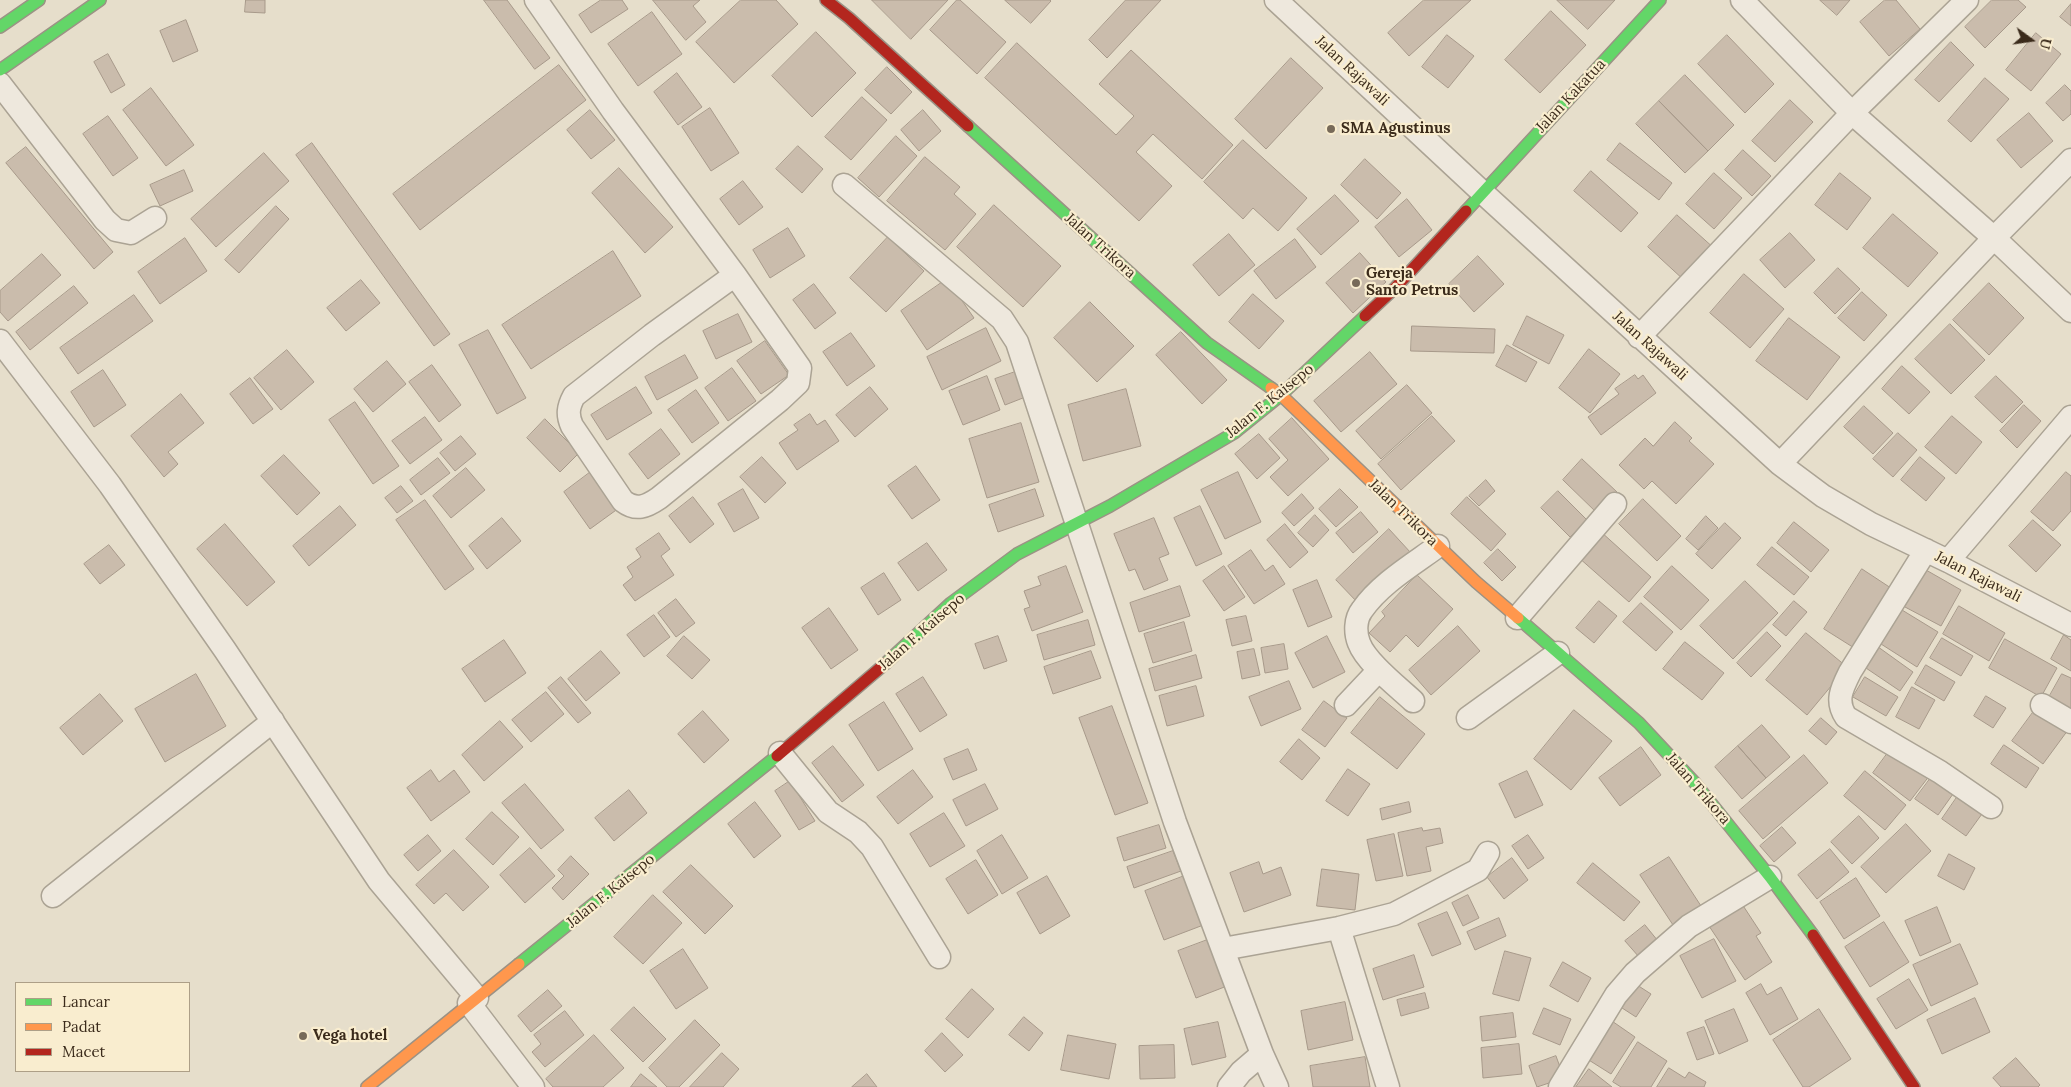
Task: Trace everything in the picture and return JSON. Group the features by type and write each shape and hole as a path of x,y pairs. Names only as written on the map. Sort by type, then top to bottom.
{"main road":[{"path":"0,27 39,0"},
{"path":"0,70 100,0"},
{"name":"Jalan Trikora","path":"826,0 849,18 1206,343 1282,395 1438,546 1517,618 1639,722 1695,783 1770,877 1819,944 1914,1087"},
{"name":"Jalan Kakatua","path":"1482,192 1660,0"},
{"name":"Jalan F. Kaisepo","path":"367,1087 473,1000 615,888 780,752 869,678 952,603 1017,554 1110,506 1234,433 1282,395 1396,287 1482,192"}],"street":[{"path":"536,0 613,111 735,276 800,368 798,383 780,400 660,498 645,507 632,507 623,501 572,426 568,416 569,404 574,396 652,334 735,276"},
{"name":"Jalan Rajawali","path":"1276,0 1482,192 1780,464 1823,496 1871,524 1948,560 2071,625"},
{"path":"1742,0 1852,113 1994,238 2071,311"},
{"path":"1639,336 1852,113 1967,0"},
{"path":"0,84 104,220 116,230 131,233 155,218"},
{"path":"1780,464 1994,238 2071,160"},
{"path":"844,185 1002,319 1017,342 1175,822 1262,1054 1277,1087"},
{"path":"0,341 110,485 273,721 378,881 473,1000 532,1087"},
{"path":"1948,560 2071,417"},
{"path":"1517,618 1615,504"},
{"path":"1413,701 1379,670 1359,645 1355,631 1361,611 1390,582 1438,546"},
{"path":"1926,550 1842,686 1841,709 1846,717 1940,772 1992,807"},
{"path":"1468,718 1558,653"},
{"path":"1346,705 1379,670"},
{"path":"2042,705 2071,722"},
{"path":"53,896 273,721"},
{"path":"780,752 828,812 858,832 872,847 939,957"},
{"path":"1223,949 1339,928 1394,914 1478,870 1488,853"},
{"path":"1560,1087 1616,995 1635,973 1689,926 1770,877"},
{"path":"1339,928 1388,1087"},
{"path":"1229,1087 1241,1072 1262,1054"}],"building":[{"path":"246,0 265,0 265,13 245,12"},
{"path":"484,0 507,0 550,58 535,69"},
{"path":"601,0 622,0 628,9 591,33 579,15"},
{"path":"653,0 700,0 693,6 706,22 686,40"},
{"path":"741,0 776,0 798,24 734,83 696,42"},
{"path":"872,0 948,0 911,39"},
{"path":"957,0 960,0 1006,42 977,74 930,30"},
{"path":"1005,0 1050,0 1051,1 1031,23"},
{"path":"1126,0 1161,0 1107,58 1089,40"},
{"path":"1424,0 1471,0 1409,56 1388,33"},
{"path":"1557,0 1615,0 1588,29"},
{"path":"1820,0 1850,0 1837,15"},
{"path":"1885,0 1896,0 1920,29 1889,56 1860,22"},
{"path":"1992,0 2018,0 2026,7 1985,48 1965,27"},
{"path":"2071,4 2071,26 2060,17"},
{"path":"1551,11 1586,45 1540,93 1505,60"},
{"path":"652,12 682,54 638,86 608,44"},
{"path":"186,20 198,51 173,62 160,31"},
{"path":"816,32 856,73 812,117 772,76"},
{"path":"2036,33 2061,54 2031,91 2006,70"},
{"path":"1447,35 1474,56 1448,88 1422,67"},
{"path":"1727,35 1774,84 1745,113 1698,64"},
{"path":"1951,42 1974,65 1939,102 1915,80"},
{"path":"1017,43 1116,135 1134,116 1099,84 1131,50 1233,145 1202,179 1153,134 1136,152 1172,186 1139,221 985,78"},
{"path":"108,54 125,85 111,93 94,62"},
{"path":"1291,58 1323,88 1266,149 1235,119"},
{"path":"559,65 586,100 420,230 393,194"},
{"path":"887,67 912,92 891,114 865,90"},
{"path":"677,73 702,107 678,125 654,92"},
{"path":"1685,75 1734,125 1708,151 1659,101"},
{"path":"1985,78 2009,99 1971,142 1948,121"},
{"path":"2065,85 2071,91 2071,114 2063,121 2046,103"},
{"path":"151,88 194,145 166,166 123,110"},
{"path":"862,97 887,120 851,160 825,137"},
{"path":"1790,100 1813,122 1775,162 1752,141"},
{"path":"1659,101 1708,151 1685,173 1636,124"},
{"path":"710,108 739,153 711,171 682,127"},
{"path":"590,110 615,140 591,159 567,130"},
{"path":"923,110 941,131 919,151 901,130"},
{"path":"2029,113 2053,141 2021,168 1997,140"},
{"path":"108,116 138,158 113,176 83,134"},
{"path":"896,136 917,156 879,197 858,178"},
{"path":"1243,140 1307,198 1278,231 1253,208 1243,219 1204,182"},
{"path":"312,143 450,334 434,346 296,155"},
{"path":"1620,143 1672,183 1659,200 1607,160"},
{"path":"798,146 823,169 802,193 776,169"},
{"path":"26,147 113,252 94,269 6,163"},
{"path":"1743,150 1771,176 1752,196 1725,170"},
{"path":"264,153 289,181 216,247 191,219"},
{"path":"925,157 960,187 954,194 976,214 945,250 887,201"},
{"path":"1365,159 1401,193 1377,219 1341,185"},
{"path":"619,168 673,227 645,253 592,193"},
{"path":"184,170 193,191 160,206 150,185"},
{"path":"1591,171 1638,213 1621,232 1574,191"},
{"path":"1714,173 1742,198 1714,229 1686,204"},
{"path":"1840,173 1871,198 1847,230 1815,205"},
{"path":"743,181 763,207 739,225 720,199"},
{"path":"1335,195 1359,221 1321,255 1297,229"},
{"path":"1407,199 1432,230 1399,257 1375,227"},
{"path":"994,205 1061,266 1023,307 957,247"},
{"path":"276,206 289,219 239,273 225,260"},
{"path":"1893,214 1938,253 1908,287 1863,248"},
{"path":"1677,215 1715,249 1685,281 1648,247"},
{"path":"788,228 805,256 770,278 753,250"},
{"path":"1790,233 1815,260 1785,288 1760,260"},
{"path":"1229,234 1255,265 1219,296 1193,265"},
{"path":"888,237 924,271 886,312 850,278"},
{"path":"185,238 207,271 160,304 138,272"},
{"path":"1295,239 1316,267 1276,299 1254,271"},
{"path":"613,251 641,296 531,369 502,325"},
{"name":"Gereja Santo Petrus","path":"1360,253 1386,282 1353,313 1326,283"},
{"path":"42,254 61,275 8,321 0,312 0,291"},
{"path":"1478,256 1504,284 1474,312 1449,284"},
{"path":"1838,268 1860,289 1835,314 1814,293"},
{"path":"1744,274 1784,309 1750,348 1710,313"},
{"path":"947,279 974,318 927,350 901,311"},
{"path":"361,280 380,303 346,331 327,308"},
{"path":"1989,283 2024,318 1989,355 1953,320"},
{"path":"814,284 836,313 815,329 793,300"},
{"path":"74,286 88,303 30,350 16,332"},
{"path":"1862,292 1887,315 1864,341 1838,318"},
{"path":"1253,294 1284,321 1259,349 1229,322"},
{"path":"134,295 153,321 78,374 60,348"},
{"path":"1090,302 1134,346 1097,382 1054,338"},
{"path":"738,314 752,342 716,359 703,331"},
{"path":"1527,316 1564,335 1549,364 1513,345"},
{"path":"1789,318 1840,357 1807,400 1756,361"},
{"path":"1950,324 1985,360 1951,394 1915,359"},
{"path":"1412,326 1495,329 1494,353 1411,351"},
{"path":"986,328 1001,361 942,390 927,357"},
{"path":"488,330 526,398 497,414 459,345"},
{"path":"1181,332 1227,380 1202,404 1156,355"},
{"path":"851,333 875,366 847,386 823,352"},
{"path":"765,341 789,375 761,394 737,361"},
{"path":"1507,345 1537,362 1526,382 1496,366"},
{"path":"1589,349 1620,374 1590,413 1559,388"},
{"path":"287,350 314,382 281,410 254,378"},
{"path":"1370,352 1397,384 1341,432 1314,401"},
{"path":"685,355 698,378 657,400 645,377"},
{"path":"387,361 406,384 373,412 354,389"},
{"path":"432,365 461,405 439,422 409,382"},
{"path":"1902,366 1930,392 1909,414 1882,389"},
{"path":"732,368 756,401 728,421 705,388"},
{"path":"103,370 126,405 94,427 71,392"},
{"path":"1018,371 1028,396 1005,405 995,379"},
{"path":"1635,375 1638,379 1643,375 1656,393 1601,435 1588,417 1619,394 1615,389"},
{"path":"987,376 1000,410 963,425 949,391"},
{"path":"1996,376 2023,402 2002,423 1975,397"},
{"path":"250,378 273,409 253,424 230,394"},
{"path":"1407,385 1432,413 1381,459 1356,431"},
{"path":"636,387 652,413 607,440 591,415"},
{"path":"870,387 888,409 855,437 836,415"},
{"path":"1126,389 1141,446 1083,461 1068,405"},
{"path":"696,390 719,423 692,443 668,410"},
{"path":"181,394 204,423 168,452 178,464 164,477 131,436"},
{"path":"355,402 399,466 373,484 329,420"},
{"path":"2024,405 2041,421 2017,448 2000,431"},
{"path":"1864,406 1893,433 1873,454 1844,427"},
{"path":"810,414 817,425 825,420 839,441 797,470 779,443 798,430 794,425"},
{"path":"1432,416 1455,441 1401,490 1378,464"},
{"path":"1952,416 1982,442 1956,474 1925,447"},
{"path":"425,417 442,440 410,464 392,441"},
{"path":"1292,418 1329,459 1288,496 1270,477 1288,460 1269,439"},
{"path":"545,419 579,453 560,472 527,438"},
{"path":"1675,422 1692,438 1689,441 1714,464 1676,504 1652,481 1644,489 1619,465 1645,438 1653,446"},
{"path":"1021,423 1039,482 987,498 969,439"},
{"path":"661,429 680,454 648,479 629,454"},
{"path":"1898,433 1917,450 1893,477 1873,459"},
{"path":"1259,434 1280,458 1257,479 1235,454"},
{"path":"461,436 476,454 455,471 440,453"},
{"path":"284,455 320,493 297,515 261,476"},
{"path":"762,457 786,483 765,503 740,477"},
{"path":"1920,457 1945,478 1926,501 1901,480"},
{"path":"438,458 450,473 421,495 410,480"},
{"path":"1582,459 1617,492 1597,513 1563,480"},
{"path":"916,466 940,500 912,519 888,486"},
{"path":"466,468 485,490 451,518 433,496"},
{"path":"592,471 619,508 590,529 564,492"},
{"path":"1238,472 1261,522 1225,539 1201,490"},
{"path":"2066,472 2071,476 2071,511 2053,531 2031,512"},
{"path":"1486,480 1495,491 1479,506 1469,496"},
{"path":"401,486 413,501 397,513 385,498"},
{"path":"743,489 759,518 734,532 718,504"},
{"path":"1035,489 1044,516 998,532 989,505"},
{"path":"1340,489 1358,507 1336,527 1319,509"},
{"path":"1558,491 1587,520 1570,537 1541,508"},
{"path":"1302,494 1314,508 1294,526 1282,513"},
{"path":"693,497 714,524 690,543 669,516"},
{"path":"1467,497 1506,534 1491,551 1451,514"},
{"path":"1643,499 1681,536 1657,561 1619,524"},
{"path":"425,500 474,569 445,590 396,520"},
{"path":"340,506 356,525 309,566 293,546"},
{"path":"1200,506 1222,554 1196,566 1174,518"},
{"path":"1361,512 1378,532 1353,553 1336,533"},
{"path":"1315,515 1329,530 1313,547 1298,533"},
{"path":"1706,516 1718,528 1698,550 1686,539"},
{"path":"502,518 521,541 487,569 469,546"},
{"path":"1154,518 1169,554 1159,558 1168,580 1144,590 1135,569 1129,571 1114,534"},
{"path":"2033,520 2061,545 2036,572 2009,546"},
{"path":"1794,522 1829,550 1811,572 1777,543"},
{"path":"1725,523 1741,538 1712,569 1696,554"},
{"path":"225,524 275,582 247,606 197,549"},
{"path":"1285,524 1308,552 1290,568 1267,540"},
{"path":"1389,529 1411,553 1358,603 1336,580"},
{"path":"1600,531 1651,577 1629,602 1578,557"},
{"path":"659,533 670,549 661,556 674,575 635,601 623,585 633,577 627,567 641,557 636,549"},
{"path":"927,543 947,570 918,591 898,563"},
{"path":"109,545 125,565 100,584 84,564"},
{"path":"1772,547 1809,577 1794,595 1757,565"},
{"path":"1498,549 1516,567 1502,581 1484,563"},
{"path":"1251,550 1265,571 1273,565 1285,584 1254,604 1228,566"},
{"path":"1066,566 1083,612 1032,631 1024,609 1030,607 1024,591 1041,585 1038,577"},
{"path":"1224,566 1245,597 1224,611 1203,581"},
{"path":"1672,566 1709,600 1681,630 1644,597"},
{"path":"1862,569 1897,592 1859,651 1824,629"},
{"path":"1926,570 1961,590 1941,626 1905,607"},
{"path":"884,573 901,600 878,615 861,588"},
{"path":"1417,575 1453,609 1418,647 1406,635 1390,652 1369,633 1385,616 1382,612"},
{"path":"1317,580 1332,617 1308,627 1293,590"},
{"path":"1745,581 1778,613 1733,659 1700,626"},
{"path":"1180,586 1190,616 1139,632 1130,603"},
{"path":"676,599 695,623 676,637 658,613"},
{"path":"1599,601 1617,616 1594,643 1576,628"},
{"path":"1794,601 1807,612 1786,636 1773,625"},
{"path":"1641,603 1673,632 1656,651 1623,622"},
{"path":"1959,606 2005,633 1989,661 1943,634"},
{"path":"829,608 858,650 831,669 802,628"},
{"path":"1902,610 1938,632 1917,667 1881,644"},
{"path":"654,615 670,637 644,657 627,635"},
{"path":"1246,616 1252,641 1232,646 1226,620"},
{"path":"1088,620 1095,645 1044,660 1037,635"},
{"path":"1184,622 1192,651 1153,663 1144,634"},
{"path":"1458,626 1480,651 1431,695 1409,670"},
{"path":"1767,632 1781,646 1751,677 1737,663"},
{"path":"1806,633 1847,667 1807,715 1766,680"},
{"path":"2064,635 2071,640 2071,671 2051,659"},
{"path":"684,636 710,660 692,679 667,656"},
{"path":"998,636 1007,661 984,669 975,644"},
{"path":"1327,636 1345,672 1313,688 1295,653"},
{"path":"1942,638 1973,656 1961,676 1930,658"},
{"path":"2005,639 2057,668 2041,697 1989,668"},
{"path":"504,640 526,673 485,702 462,669"},
{"path":"1685,642 1724,673 1702,700 1663,669"},
{"path":"1284,644 1288,669 1265,673 1261,648"},
{"path":"1874,644 1913,672 1900,691 1860,664"},
{"path":"1254,649 1260,675 1242,679 1237,652"},
{"path":"601,651 620,673 586,701 568,679"},
{"path":"1091,651 1101,678 1053,694 1044,667"},
{"path":"1196,655 1202,678 1155,691 1149,669"},
{"path":"1926,665 1955,682 1944,701 1915,684"},
{"path":"196,674 226,726 165,762 135,709"},
{"path":"2062,674 2071,678 2071,711 2048,699"},
{"path":"561,677 591,713 578,723 548,688"},
{"path":"923,677 947,715 920,732 896,694"},
{"path":"1865,677 1898,697 1886,716 1853,697"},
{"path":"1289,681 1301,709 1261,726 1249,697"},
{"path":"1196,686 1204,716 1167,726 1159,696"},
{"path":"1912,687 1935,700 1919,729 1896,717"},
{"path":"546,692 564,714 531,742 512,720"},
{"path":"100,694 123,721 83,755 60,728"},
{"path":"1986,696 2006,708 1993,728 1974,716"},
{"path":"1380,697 1425,734 1397,769 1351,733"},
{"path":"1324,701 1347,718 1325,747 1302,730"},
{"path":"884,702 913,749 878,771 849,725"},
{"path":"1112,706 1148,803 1115,815 1079,718"},
{"path":"2037,707 2068,730 2043,764 2012,741"},
{"path":"1574,710 1612,741 1571,790 1534,759"},
{"path":"703,711 729,740 704,763 678,734"},
{"path":"1821,718 1837,732 1826,745 1809,731"},
{"path":"500,721 523,747 484,781 462,755"},
{"path":"1762,725 1790,757 1766,778 1738,746"},
{"path":"1299,739 1320,758 1302,780 1280,762"},
{"path":"2004,745 2039,768 2026,788 1991,764"},
{"path":"833,746 864,785 842,802 812,763"},
{"path":"1738,746 1766,778 1742,799 1715,767"},
{"path":"1893,746 1930,775 1910,801 1873,773"},
{"path":"1641,747 1661,775 1620,806 1599,778"},
{"path":"968,749 977,770 953,780 944,759"},
{"path":"1804,755 1828,783 1763,839 1739,811"},
{"path":"1348,769 1370,784 1348,816 1326,801"},
{"path":"431,770 439,782 454,770 470,792 431,821 407,788"},
{"path":"913,770 933,797 898,824 877,797"},
{"path":"1527,771 1543,805 1515,818 1499,784"},
{"path":"1865,771 1906,805 1885,830 1844,796"},
{"path":"1936,771 1958,787 1938,815 1915,799"},
{"path":"790,781 815,821 799,830 775,791"},
{"path":"525,784 564,830 541,849 502,803"},
{"path":"985,784 998,809 966,826 953,800"},
{"path":"629,790 647,813 614,841 595,818"},
{"path":"1962,790 1987,807 1966,836 1942,819"},
{"path":"755,802 781,836 754,858 728,824"},
{"path":"1409,802 1411,812 1382,820 1380,809"},
{"path":"492,812 519,837 493,865 466,839"},
{"path":"944,813 965,846 930,867 910,834"},
{"path":"1859,816 1879,838 1852,864 1831,842"},
{"path":"1906,824 1931,851 1886,893 1861,867"},
{"path":"1159,825 1166,848 1124,861 1117,838"},
{"path":"1782,827 1796,843 1774,862 1760,846"},
{"path":"1422,828 1423,831 1440,828 1443,843 1426,847 1431,871 1407,876 1398,833"},
{"path":"1394,834 1403,876 1376,881 1367,840"},
{"path":"428,835 441,851 418,871 404,855"},
{"path":"1002,835 1028,878 1002,894 977,851"},
{"path":"1528,835 1544,858 1528,869 1512,846"},
{"path":"530,848 555,876 525,903 500,875"},
{"path":"1830,849 1849,872 1817,899 1798,875"},
{"path":"454,850 489,887 463,911 446,893 434,904 416,885"},
{"path":"1173,851 1181,871 1134,888 1127,867"},
{"path":"1949,854 1975,868 1964,890 1938,876"},
{"path":"571,856 589,874 563,900 552,888 564,876 558,870"},
{"path":"1669,857 1703,909 1675,928 1640,875"},
{"path":"1512,858 1528,880 1504,899 1487,877"},
{"path":"976,860 998,895 968,914 946,879"},
{"path":"1259,862 1263,874 1281,867 1291,895 1244,912 1230,873"},
{"path":"1593,863 1640,902 1624,921 1577,883"},
{"path":"691,865 733,906 705,934 663,892"},
{"path":"1322,869 1359,874 1355,910 1317,906"},
{"path":"1187,875 1206,924 1164,940 1145,891"},
{"path":"1047,876 1070,916 1040,934 1017,893"},
{"path":"1856,878 1880,916 1844,939 1820,902"},
{"path":"653,895 682,923 643,964 614,937"},
{"path":"1468,895 1479,918 1463,926 1452,903"},
{"path":"1740,901 1761,933 1756,936 1772,962 1745,980 1707,923"},
{"path":"1937,907 1951,942 1920,956 1905,921"},
{"path":"1447,912 1461,944 1432,956 1418,924"},
{"path":"1499,918 1506,936 1475,950 1467,932"},
{"path":"1884,922 1909,962 1870,987 1845,947"},
{"path":"1645,925 1658,941 1639,957 1625,941"},
{"path":"1210,939 1227,986 1196,998 1178,951"},
{"path":"1714,939 1736,981 1702,998 1680,956"},
{"path":"1960,944 1978,984 1931,1006 1913,965"},
{"path":"683,949 708,988 676,1009 650,971"},
{"path":"1505,951 1531,958 1519,1001 1493,994"},
{"path":"1414,955 1424,987 1383,1000 1373,969"},
{"path":"1563,962 1591,978 1578,1002 1550,986"},
{"path":"1909,979 1928,1010 1896,1029 1877,999"},
{"path":"1634,983 1651,994 1636,1017 1619,1006"},
{"path":"1761,984 1767,995 1781,987 1798,1019 1770,1035 1746,993"},
{"path":"972,989 994,1009 968,1038 946,1019"},
{"path":"548,990 562,1006 531,1032 518,1016"},
{"path":"1425,993 1429,1008 1401,1016 1397,1000"},
{"path":"1975,998 1990,1032 1942,1054 1927,1020"},
{"path":"1345,1002 1353,1040 1308,1050 1301,1011"},
{"path":"634,1007 666,1039 643,1062 611,1030"},
{"path":"1544,1008 1571,1019 1560,1045 1533,1034"},
{"path":"1734,1009 1748,1041 1719,1054 1705,1021"},
{"path":"1819,1009 1851,1059 1809,1087 1803,1087 1773,1040"},
{"path":"565,1011 584,1035 545,1067 532,1052 541,1044 534,1035"},
{"path":"1513,1013 1516,1037 1482,1041 1480,1017"},
{"path":"1024,1017 1043,1033 1029,1051 1009,1035"},
{"path":"1609,1019 1635,1037 1611,1074 1584,1057"},
{"path":"695,1020 720,1045 679,1087 667,1087 649,1068"},
{"path":"1218,1022 1226,1057 1192,1065 1184,1029"},
{"path":"1704,1027 1714,1054 1697,1060 1687,1033"},
{"path":"942,1033 963,1055 945,1072 925,1051"},
{"path":"594,1035 624,1068 603,1087 553,1087 546,1079"},
{"path":"1068,1035 1116,1044 1109,1079 1061,1070"},
{"path":"1638,1042 1667,1061 1651,1087 1621,1087 1613,1082"},
{"path":"1519,1044 1522,1074 1483,1078 1481,1048"},
{"path":"1174,1045 1175,1078 1140,1079 1139,1046"},
{"path":"722,1053 739,1069 723,1087 690,1087"},
{"path":"1556,1056 1564,1078 1537,1087 1529,1066"},
{"path":"1365,1057 1370,1087 1313,1087 1310,1066"},
{"path":"2016,1058 2040,1085 2038,1087 2001,1087 1993,1078"},
{"path":"1669,1068 1685,1078 1689,1072 1706,1082 1704,1087 1657,1087"},
{"path":"1589,1069 1612,1087 1576,1087"},
{"path":"641,1074 657,1087 631,1087"},
{"path":"867,1074 877,1087 852,1087"}],"traffic: fast":[{"path":"0,27 39,0"},
{"path":"0,70 100,0"},
{"path":"1466,211 1660,0"},
{"path":"968,126 1207,343 1271,388"},
{"path":"886,663 951,603 1017,554 1110,506 1234,433 1281,395 1365,316"},
{"path":"1518,618 1639,723 1695,783 1770,877 1813,935"},
{"path":"519,964 777,756"}],"traffic: slow":[{"path":"1271,388 1281,395 1476,582 1518,618"},
{"path":"367,1087 519,964"}],"traffic: jam":[{"path":"826,0 849,18 968,126"},
{"path":"1365,316 1396,287 1466,211"},
{"path":"777,756 886,663"},
{"path":"1813,935 1914,1087"}],"place":[{"name":"SMA Agustinus","path":"1331,129"},
{"name":"Gereja Santo Petrus","path":"1356,283"},
{"name":"Vega hotel","path":"303,1036"}]}
